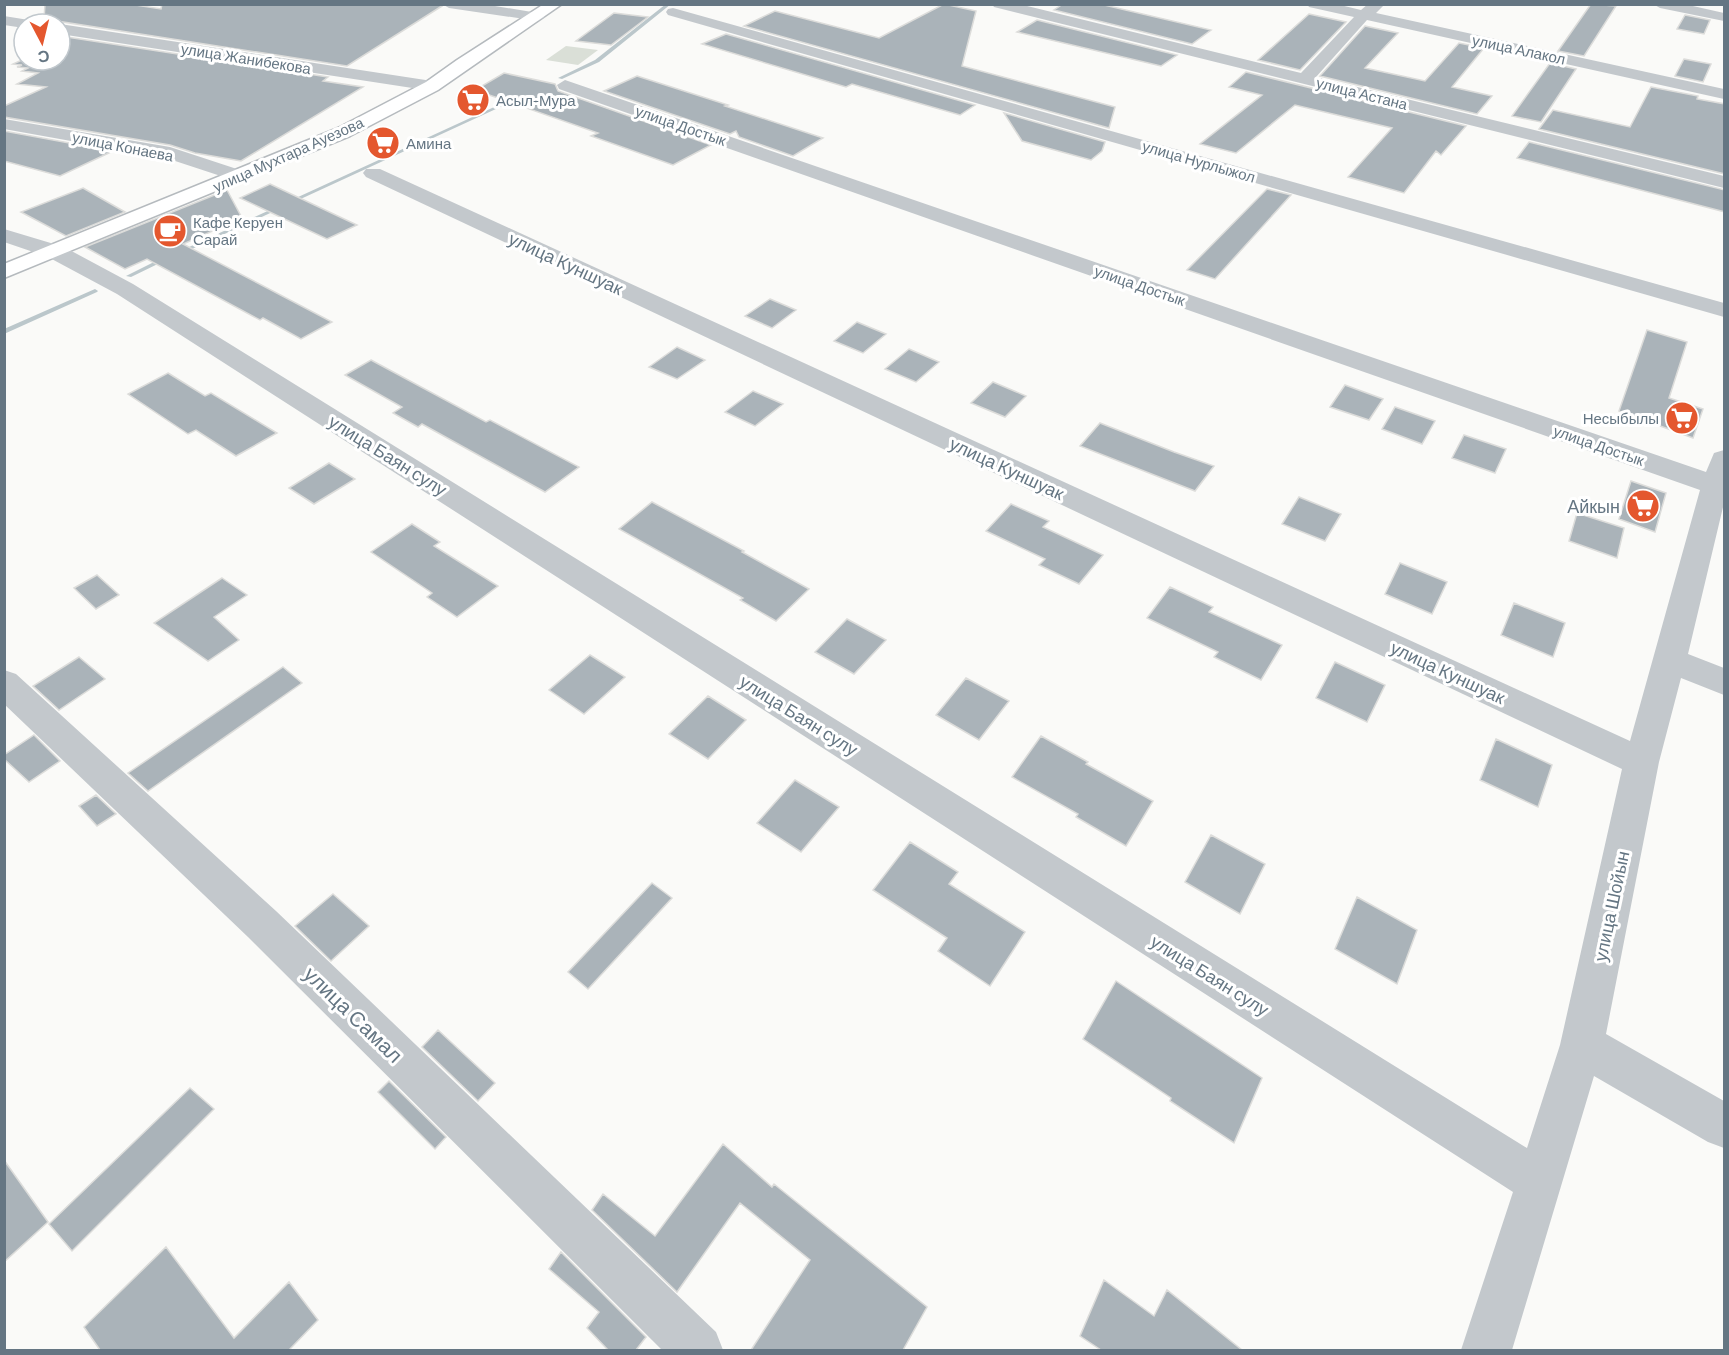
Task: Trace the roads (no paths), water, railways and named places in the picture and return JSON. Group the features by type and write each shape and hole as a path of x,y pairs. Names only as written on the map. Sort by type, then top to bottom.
{"main road":[{"name":"улица Мухтара Ауезова","path":"4,272 344,132 432,86 463,63 555,4"}],"street":[{"path":"449,4 538,17"},
{"name":"улица Астана","path":"999,4 1725,182"},
{"name":"улица Алакол","path":"1314,4 1725,93"},
{"path":"1305,80 1364,15 1378,4"},
{"path":"1660,4 1725,16"},
{"name":"улица Нурлыжол","path":"673,12 1725,310"},
{"name":"улица Жанибекова","path":"72,31 432,86"},
{"name":"улица Достык","path":"565,85 1720,472"},
{"name":"улица Конаева","path":"4,124 170,153 239,176"},
{"name":"улица Куншуак","path":"373,173 1641,762"},
{"name":"улица Баян сулу","path":"4,236 56,252 135,296 1539,1182"},
{"name":"улица Шойын","path":"1487,1350 1582,1045 1641,762 1720,472"},
{"path":"1670,660 1725,682"},
{"name":"улица Самал","path":"4,683 262,924 698,1350"},
{"path":"1582,1045 1725,1126"}],"waterway":[{"path":"560,78 597,61 669,4"},
{"path":"179,253 518,98"},
{"path":"129,276 166,258"},
{"path":"4,332 95,291"}],"place":[{"name":"Асыл-Мура","path":"473,100"},
{"name":"Амина","path":"383,143"},
{"name":"Кафе Керуен Сарай","path":"170,231"},
{"name":"Несыбылы","path":"1682,418"},
{"name":"Айкын","path":"1643,506"}]}
